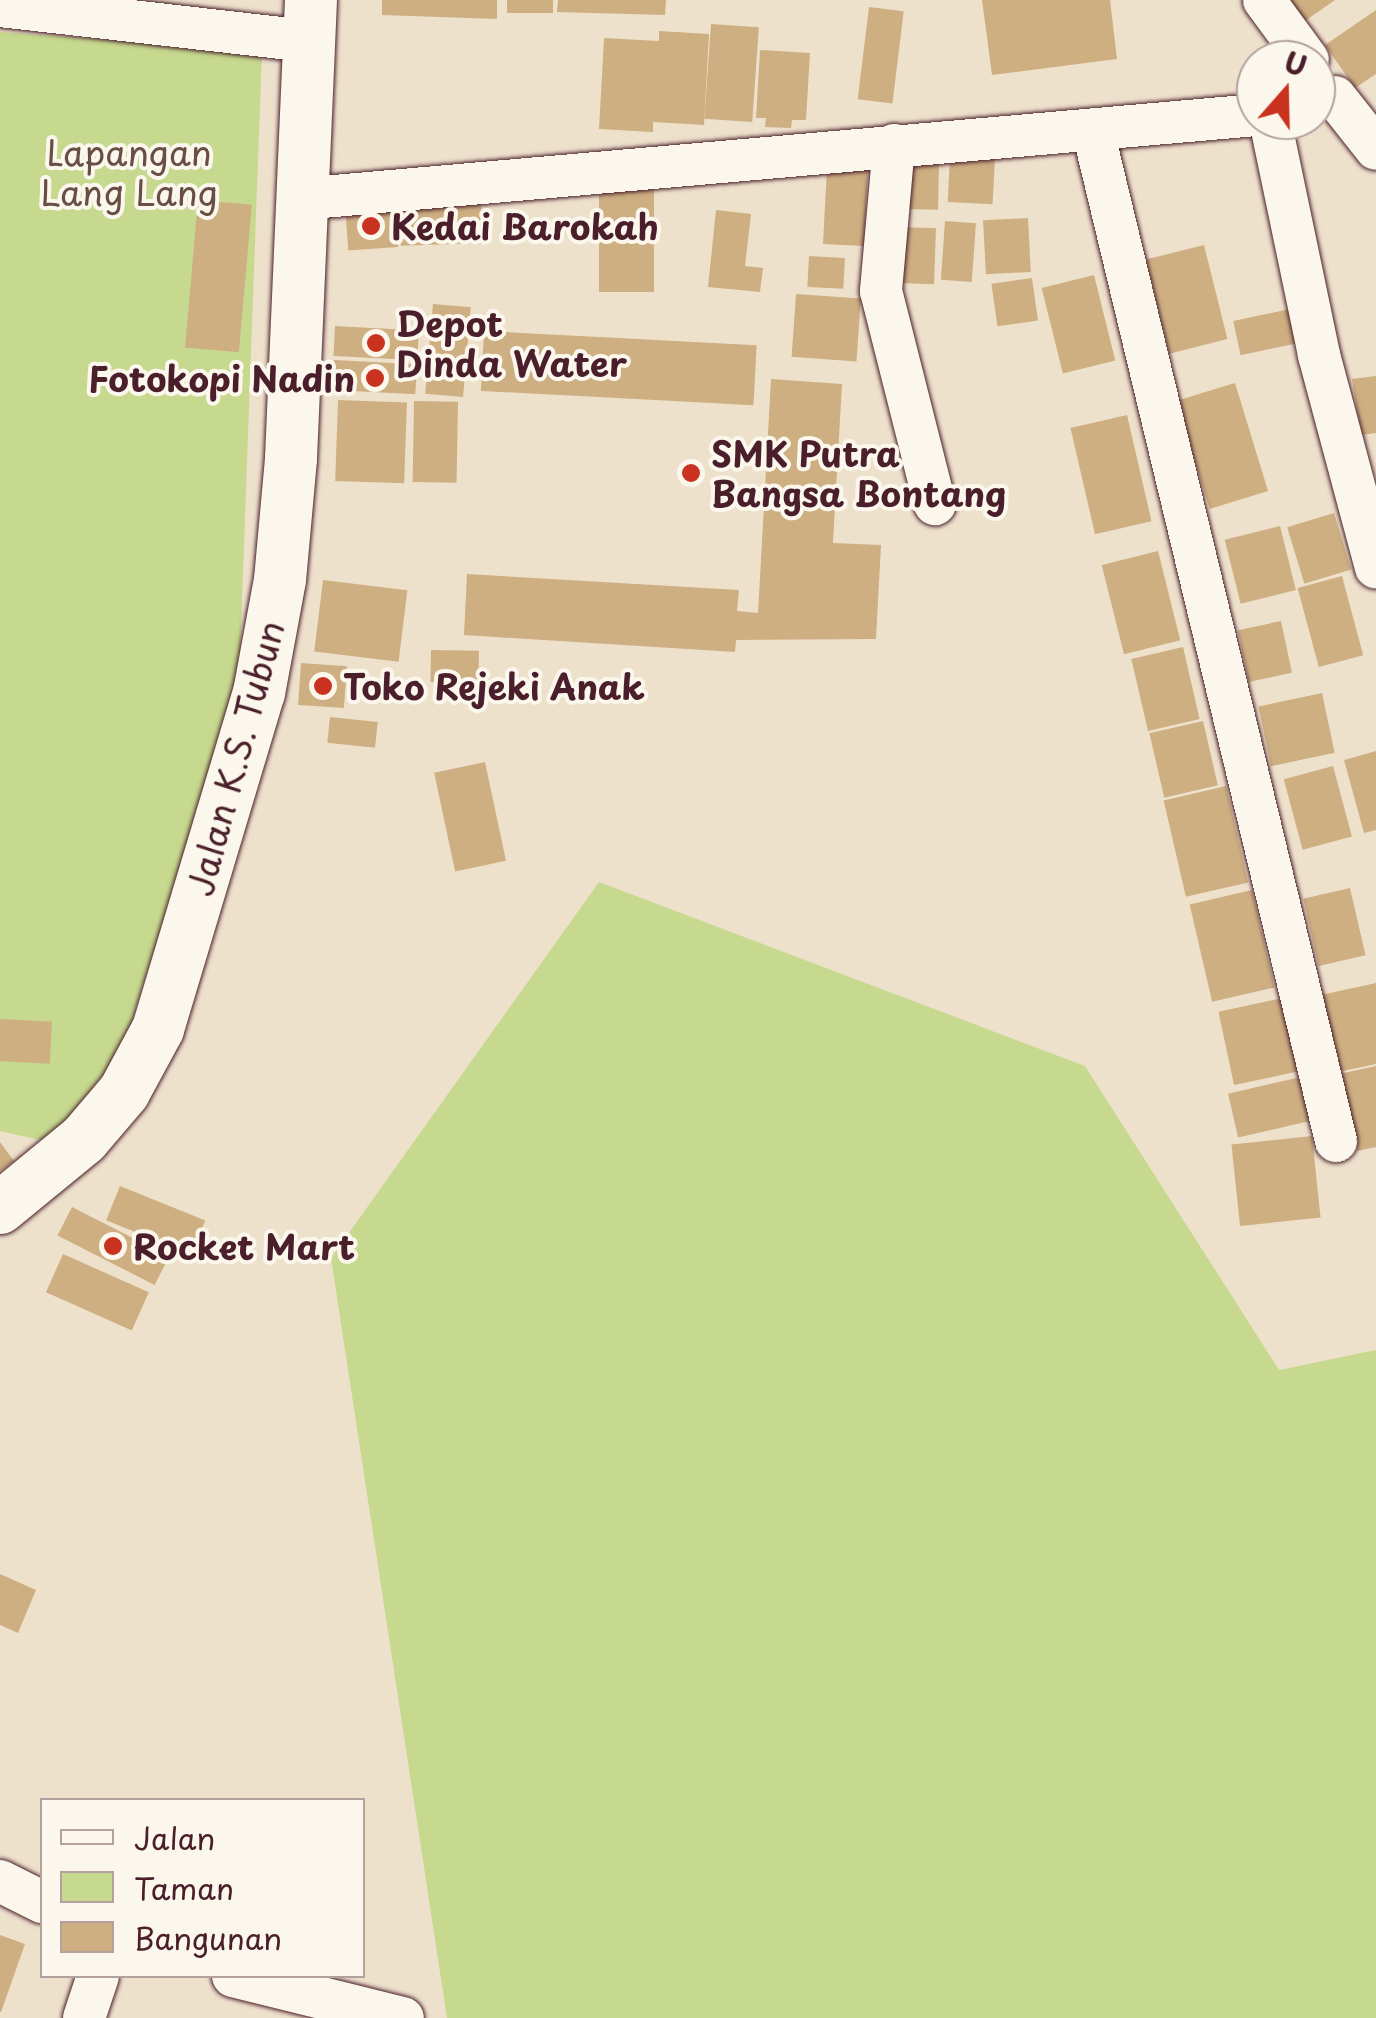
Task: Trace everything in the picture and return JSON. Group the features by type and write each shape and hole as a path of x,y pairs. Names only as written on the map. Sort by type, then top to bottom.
{"street":[{"path":"1264,0 1293,40"},
{"path":"0,6 310,21"},
{"name":"Jalan K.S. Tubun","path":"0,1208 84,1139 124,1092 158,1029 259,693 280,580 291,458 310,21"},
{"path":"1336,105 1376,149"},
{"path":"300,199 1236,117"},
{"path":"1093,131 1336,1141"},
{"path":"1274,140 1319,355 1376,568"},
{"path":"894,145 881,291 935,504"},
{"path":"0,1881 40,1901"},
{"path":"84,2018 97,1978"},
{"path":"241,1978 403,2018"}],"green space":[{"name":"Lapangan Lang Lang","path":"0,32 262,51 239,682 125,1043 102,1094 44,1141 0,1131"},
{"path":"599,882 1085,1066 1279,1370 1376,1350 1376,2018 447,2018 331,1258"}],"building":[{"path":"382,0 497,0 497,19 382,15"},
{"path":"507,0 553,0 553,13 507,13"},
{"path":"558,0 666,0 665,15 557,12"},
{"path":"982,0 1110,0 1117,59 992,75"},
{"path":"1290,0 1335,0 1305,21"},
{"path":"869,7 904,11 892,104 858,99"},
{"path":"1376,10 1376,74 1355,88 1336,61 1336,40 1332,40"},
{"path":"711,24 759,27 752,122 704,119"},
{"path":"659,31 709,34 704,125 653,122 653,132 599,129 604,38 659,41"},
{"path":"760,50 810,53 806,120 792,120 791,128 765,127 766,118 756,118"},
{"path":"950,157 995,159 993,204 948,202"},
{"path":"898,159 939,160 938,210 897,209"},
{"path":"827,167 868,169 864,246 823,244"},
{"path":"599,183 654,183 654,292 599,292"},
{"path":"481,195 483,243 401,246 399,198"},
{"path":"198,200 252,205 239,352 185,347"},
{"name":"Kedai Barokah","path":"395,202 398,247 348,250 345,205"},
{"path":"716,210 751,214 745,266 763,268 760,292 708,287"},
{"path":"1028,218 1031,272 986,274 983,220"},
{"path":"945,221 976,223 972,282 941,280"},
{"path":"900,227 936,228 934,284 898,283"},
{"path":"1204,245 1227,339 1169,354 1146,260"},
{"path":"809,256 845,258 843,289 807,287"},
{"path":"1094,275 1115,360 1063,373 1042,288"},
{"path":"1032,278 1038,321 997,326 991,284"},
{"path":"796,294 861,299 856,361 792,357"},
{"path":"433,304 471,307 463,397 425,394"},
{"path":"1290,309 1297,343 1241,355 1233,321"},
{"name":"Depot Dinda Water","path":"335,326 419,330 417,360 333,356"},
{"path":"484,331 757,345 753,405 481,391"},
{"name":"Fotokopi Nadin","path":"334,360 417,364 415,394 332,390"},
{"path":"1376,376 1376,433 1361,435 1352,379"},
{"path":"771,379 842,384 833,543 881,545 876,639 736,640 735,652 464,635 467,574 739,590 737,611 758,613"},
{"path":"1235,383 1268,491 1210,509 1177,401"},
{"path":"338,400 407,402 404,483 335,481"},
{"path":"414,401 458,402 457,483 413,482"},
{"path":"1127,415 1152,521 1095,534 1070,428"},
{"path":"1334,513 1351,569 1304,584 1287,527"},
{"path":"1280,526 1296,590 1241,604 1225,540"},
{"path":"1158,551 1180,640 1124,654 1102,565"},
{"path":"1342,576 1363,655 1319,667 1298,588"},
{"path":"323,580 407,590 399,662 314,651"},
{"path":"1281,621 1292,673 1249,682 1238,630"},
{"path":"1183,647 1200,719 1148,731 1131,659"},
{"path":"431,650 479,651 478,683 430,682"},
{"name":"Toko Rejeki Anak","path":"301,663 347,666 344,708 298,705"},
{"path":"1322,693 1335,753 1271,766 1258,707"},
{"path":"330,717 378,722 375,748 327,743"},
{"path":"1203,721 1218,785 1164,798 1149,733"},
{"path":"1376,751 1376,830 1364,833 1344,760"},
{"path":"485,762 506,861 455,872 434,773"},
{"path":"1333,766 1352,837 1303,850 1284,779"},
{"path":"1226,786 1248,882 1186,897 1164,800"},
{"path":"1350,888 1366,955 1319,966 1303,899"},
{"path":"1252,890 1274,987 1212,1002 1190,904"},
{"path":"1376,983 1376,1064 1338,1072 1321,995"},
{"path":"1283,998 1299,1071 1234,1085 1218,1012"},
{"path":"0,1019 52,1022 50,1064 0,1061"},
{"path":"1376,1066 1376,1147 1357,1151 1339,1074"},
{"path":"1305,1076 1315,1120 1238,1138 1228,1094"},
{"path":"1312,1136 1321,1218 1240,1226 1231,1144"},
{"path":"0,1142 14,1161 0,1171"},
{"path":"120,1186 205,1220 191,1255 106,1220"},
{"name":"Rocket Mart","path":"72,1207 169,1256 155,1285 57,1236"},
{"path":"63,1254 149,1292 132,1331 46,1292"},
{"path":"0,1574 36,1590 18,1633 0,1625"},
{"path":"0,1935 25,1944 1,2012 0,2012"}],"place":[{"name":"Kedai Barokah","path":"371,226"},
{"name":"Depot Dinda Water","path":"376,343"},
{"name":"Fotokopi Nadin","path":"375,378"},
{"name":"SMK Putra Bangsa Bontang","path":"691,473"},
{"name":"Toko Rejeki Anak","path":"323,686"},
{"name":"Rocket Mart","path":"113,1246"}]}
